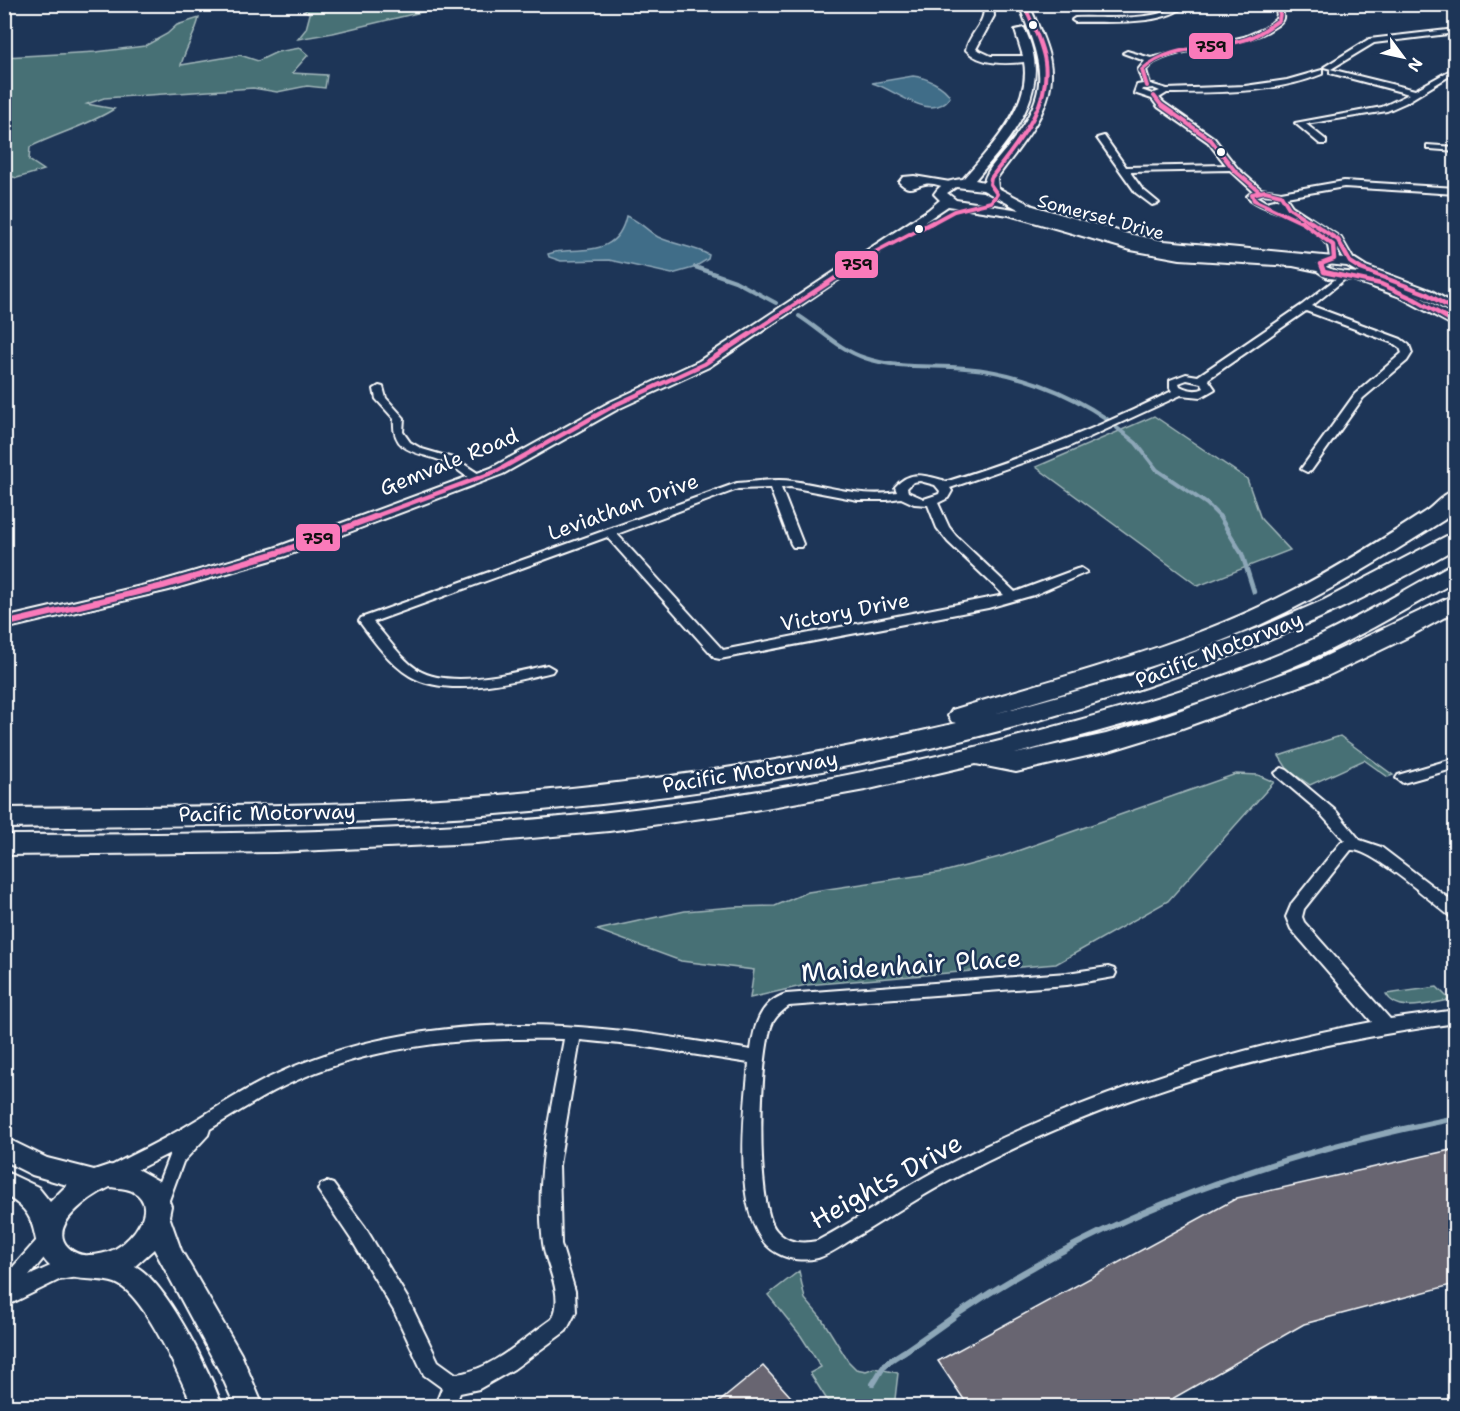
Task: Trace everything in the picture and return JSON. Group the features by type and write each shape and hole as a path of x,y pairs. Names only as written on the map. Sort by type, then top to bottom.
{"highway":[{"path":"862,754 892,735 1110,671 1234,627 1299,597 1400,538 1436,514 1455,496"},
{"name":"Pacific Motorway","path":"4,818 293,814 509,803 685,783 862,754 1015,719 1143,680 1237,648 1342,602 1410,566 1455,538"},
{"name":"Pacific Motorway","path":"4,845 343,841 542,828 636,818 798,794 908,773 976,756 1107,720 1249,676 1314,649 1455,571"},
{"path":"976,756 1016,764 1109,742 1165,725 1318,670 1389,637 1455,601"}],"main road":[{"path":"988,4 991,12 970,49 980,56 999,58 1028,55 1044,59"},
{"path":"974,206 995,200 995,192 990,184 991,178 1038,107 1046,81 1044,59 1024,4"},
{"path":"966,183 1016,117 1027,96 1031,72 1018,24"},
{"path":"999,58 1031,72"},
{"name":"Somerset Drive","path":"946,193 966,183 995,192 1029,208 1145,242 1199,249 1267,253 1328,263"},
{"name":"Somerset Drive","path":"946,193 974,206 1010,211 1095,237 1159,252 1328,263"},
{"name":"Gemvale Road","path":"4,624 163,586 280,552 514,463 615,405 704,364 932,213 946,193"},
{"name":"Gemvale Road","path":"872,254 941,217 974,206"},
{"name":"Somerset Drive","path":"1328,263 1328,274 1352,271 1400,282 1455,310"},
{"name":"Somerset Drive","path":"1352,271 1403,293 1455,323"},
{"path":"4,1148 41,1167 101,1179 128,1176 143,1182 154,1192 169,1255 231,1364 249,1407"},
{"path":"49,1236 59,1211 74,1194 101,1179"},
{"path":"4,1182 28,1193 38,1204 56,1255 69,1264 94,1267 133,1278 143,1289 182,1352 208,1407"},
{"path":"94,1267 120,1260 137,1249 150,1234 158,1212"}],"street":[{"path":"1075,20 1166,15 1180,10 1183,4"},
{"path":"1126,53 1151,60 1239,41 1257,34 1279,20 1280,14 1276,4"},
{"path":"1165,91 1162,95 1154,96 1137,91 1140,87 1147,86 1165,91 1227,89 1279,83 1330,69 1372,41 1455,31"},
{"path":"1147,86 1142,69 1151,60"},
{"path":"1330,69 1416,93"},
{"path":"1323,142 1299,123 1377,111 1396,104 1455,69"},
{"path":"1154,96 1161,105 1211,140 1232,167 1259,191 1282,198 1289,208 1338,240 1352,271 1305,307 1201,379"},
{"path":"1101,138 1139,191 1155,203"},
{"path":"1430,147 1455,149"},
{"path":"1124,170 1232,167"},
{"path":"899,183 916,183 946,193"},
{"path":"916,183 946,193"},
{"path":"1269,204 1282,198 1344,184 1455,191"},
{"path":"1259,191 1252,194 1252,198 1281,209 1328,239 1333,245 1328,263"},
{"path":"1305,307 1396,341 1405,347 1407,353 1403,359 1359,396 1307,469"},
{"path":"1186,377 1201,379 1210,387 1207,393 1195,395 1180,391 1173,385 1177,379 1186,377"},
{"path":"380,389 381,399 399,418 398,432 406,444 418,451 452,461 478,478"},
{"path":"903,494 901,487 910,479 927,478 944,486 1014,465 1143,411 1180,391"},
{"path":"774,483 778,499 797,544"},
{"name":"Leviathan Drive","path":"547,669 489,681 451,681 426,678 407,668 365,621 737,486 790,484 858,497 887,497 903,494 913,501 932,502"},
{"path":"944,486 946,491 944,496 932,502 943,528 1013,597 1081,572"},
{"name":"Victory Drive","path":"610,533 720,656 1013,597"},
{"path":"1403,778 1453,767"},
{"path":"1282,773 1326,808 1342,824 1355,844"},
{"path":"1385,1025 1304,933 1294,916 1297,907 1346,846 1355,844 1376,851 1455,913"},
{"name":"Maidenhair Place","path":"758,1058 764,1020 772,1008 786,1000 1067,979 1108,973"},
{"name":"Heights Drive","path":"758,1058 750,1163 764,1229 781,1246 797,1250 816,1250 908,1195 966,1164 1053,1122 1135,1090 1276,1047 1385,1025 1455,1016"},
{"path":"101,1179 174,1142 221,1112 272,1084 310,1067 382,1047 470,1035 520,1032 573,1033 758,1058"},
{"path":"327,1190 358,1233 401,1305 431,1368 453,1384 472,1382 507,1362 559,1325 566,1312 565,1291 552,1244 550,1166 573,1033"},
{"path":"158,1212 176,1158 221,1112"},
{"path":"4,1292 24,1270 35,1252 49,1236"},
{"path":"4,1298 57,1272 94,1267"},
{"path":"445,1407 453,1384"}],"green space":[{"path":"299,5 451,5 298,39 306,29 310,14"},
{"path":"199,18 181,65 240,55 258,61 277,52 300,48 308,55 292,73 327,75 325,88 307,86 277,92 253,88 104,98 87,104 114,109 30,147 29,160 44,170 17,178 5,175 5,57 96,52 145,46 167,34 177,25"},
{"path":"1154,416 1247,479 1261,519 1290,550 1198,586 1036,467"},
{"path":"1340,736 1393,775 1388,777 1364,760 1310,785 1288,770 1279,756"},
{"path":"1236,774 1258,775 1274,782 1168,901 1056,964 806,985 750,998 754,970 681,961 597,930 685,911 775,906 808,892 943,872 1003,856"},
{"path":"1437,987 1450,1000 1406,1006 1391,1000 1386,994"},
{"path":"799,1271 805,1299 822,1319 848,1361 856,1369 866,1371 874,1368 898,1373 895,1399 899,1406 831,1406 810,1373 821,1367 801,1336 768,1295"}],"water":[{"path":"913,76 934,83 944,89 950,97 942,104 933,107 923,106 872,83"},
{"path":"626,216 658,237 709,255 708,259 693,268 672,274 609,260 561,261 549,257 548,254 555,252 589,249 608,243 616,238 622,229"}],"building":[{"path":"1455,1149 1455,1284 1304,1324 1158,1407 969,1407 938,1361 1237,1198"},
{"path":"763,1366 800,1407 713,1407"}],"waterway":[{"path":"695,267 735,281 776,303"},
{"path":"799,316 839,345 865,358 889,364 965,368 1003,374 1058,392 1107,419"},
{"path":"1117,428 1136,443 1157,470 1207,504 1219,516"},
{"path":"1219,516 1242,554 1254,592"},
{"path":"873,1384 887,1363 956,1315 1014,1278 1134,1217 1196,1191 1324,1149 1456,1118"}],"transit line":[{"name":"759","path":"4,624 163,586 280,552 497,471 615,405 704,364 872,254 954,211 991,202 997,194 990,184 991,178 1030,124 1043,94 1046,79 1041,47 1024,4"},
{"name":"759","path":"1147,86 1142,70 1151,62 1176,52 1247,39 1279,20 1280,14 1276,4"},
{"name":"759","path":"1154,96 1161,105 1211,140 1235,171 1259,191"},
{"name":"759","path":"1456,311 1425,293 1361,269 1350,262 1338,240 1289,208 1281,195 1265,191 1252,194 1254,200 1296,218 1333,245 1334,259 1321,264 1324,272 1381,284 1414,299 1456,323"}]}
